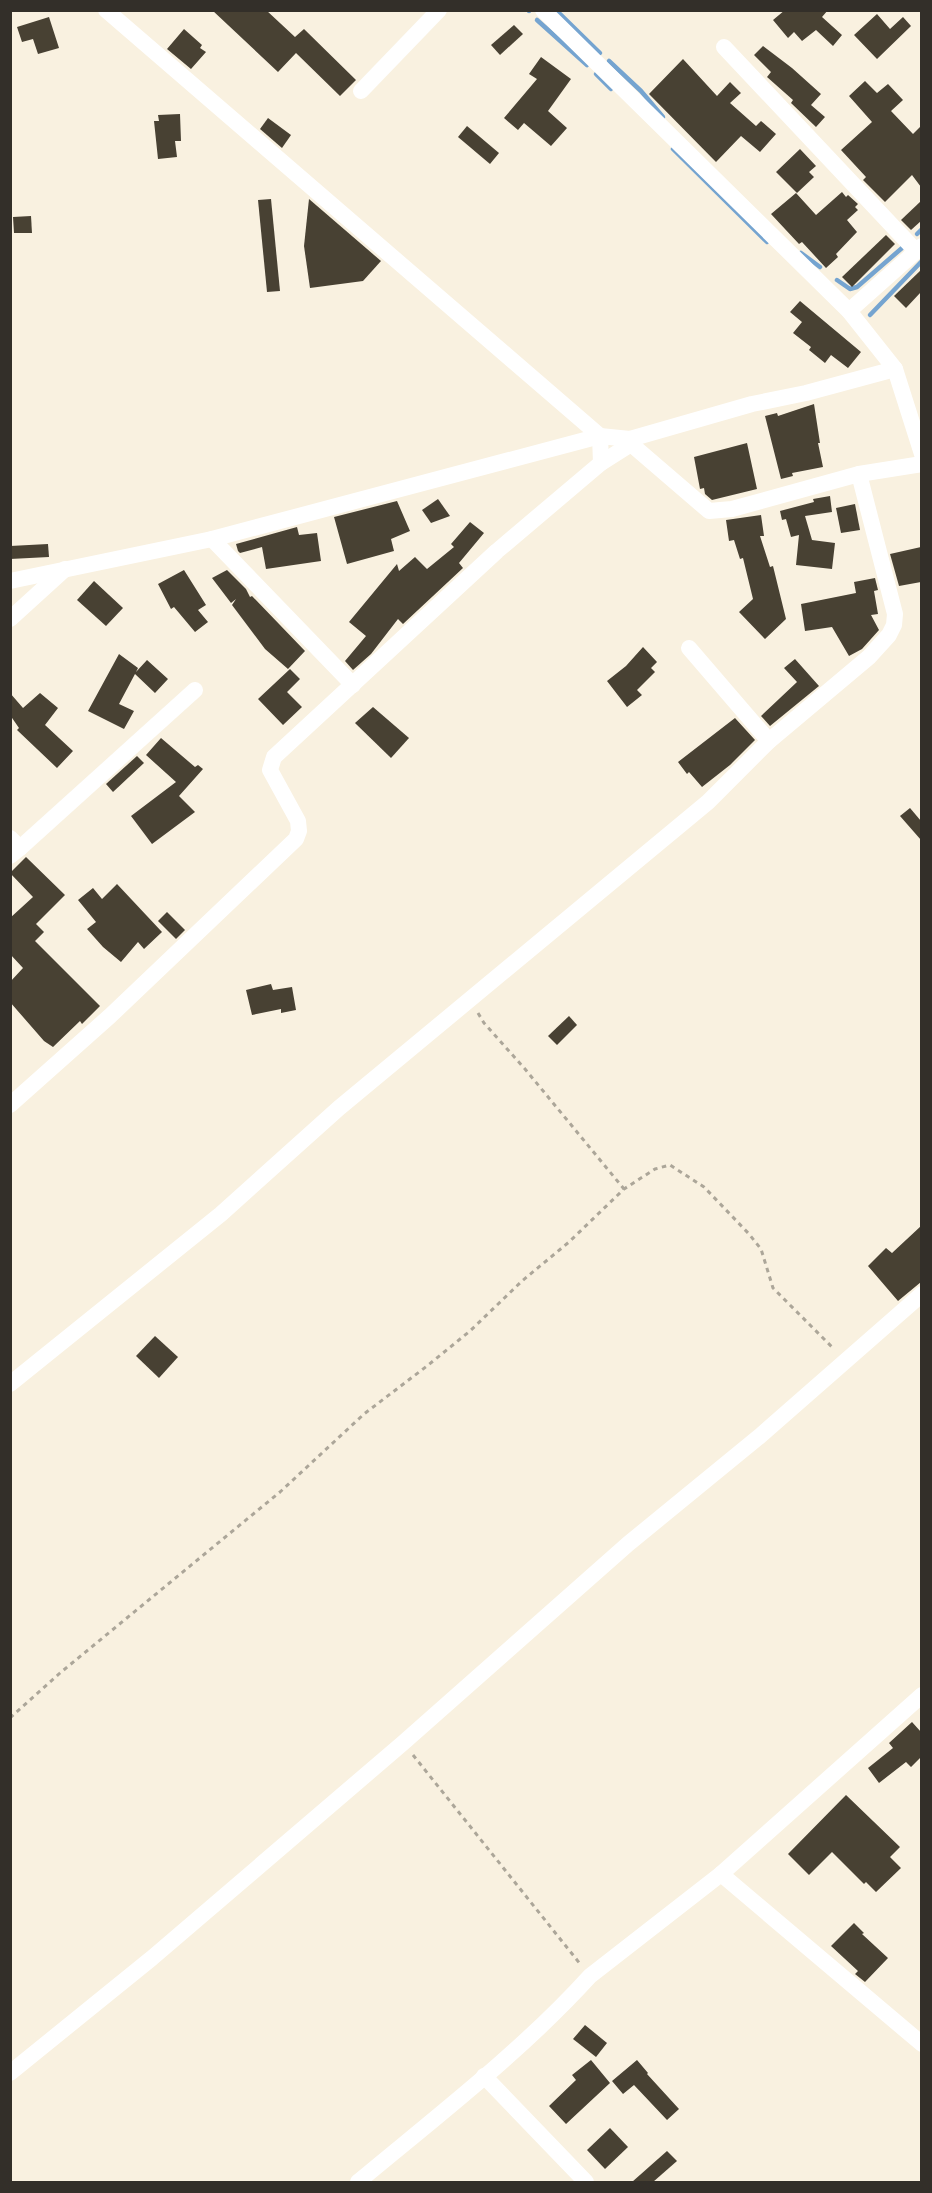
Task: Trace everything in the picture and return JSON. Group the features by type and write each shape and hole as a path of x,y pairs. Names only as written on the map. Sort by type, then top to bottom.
{"street":[{"path":"106,10 600,435 601,463"},
{"path":"361,91 439,10"},
{"path":"543,10 849,311 895,369 921,454"},
{"path":"724,47 919,248 849,311"},
{"path":"10,1105 110,1016 290,847 299,831 298,821 270,770 274,757 497,551 601,463 631,442 752,404 806,393 895,369"},
{"path":"10,581 212,539 600,435 631,442 709,511 732,509 859,474 921,464"},
{"path":"10,1384 221,1214 339,1108 708,802 769,741 869,657 889,635 894,625 895,614 859,474"},
{"path":"212,539 353,685"},
{"path":"10,619 65,568"},
{"path":"689,648 769,741"},
{"path":"14,848 195,690"},
{"path":"10,2073 152,1958 404,1743 628,1544 760,1436 921,1294"},
{"path":"358,2182 484,2076 590,1976 721,1874 921,1695"},
{"path":"721,1874 921,2044"},
{"path":"484,2076 586,2182"}],"path":[{"path":"470,999 484,1023 624,1189"},
{"path":"10,1718 60,1673 280,1492 363,1414 470,1331 624,1189 655,1169 670,1165 704,1187 761,1249 773,1288 845,1361"},
{"path":"404,1743 590,1976"}],"building":[{"path":"212,10 266,10 295,37 304,29 356,80 340,96 296,53 278,72"},
{"path":"785,10 828,10 822,17 842,35 833,46 816,30 802,41 794,32 788,38 773,20"},
{"path":"877,14 890,29 903,17 911,26 877,59 854,35"},
{"path":"49,17 59,48 38,54 33,39 22,42 17,27"},
{"path":"514,25 523,34 500,55 491,45"},
{"path":"184,29 202,45 200,48 206,52 191,69 167,49"},
{"path":"763,46 821,94 811,105 825,117 816,127 791,103 793,100 767,77 771,72 754,55"},
{"path":"541,57 571,79 548,111 567,128 551,146 524,123 518,130 504,118 537,79 529,74"},
{"path":"683,59 717,96 730,82 741,93 730,103 756,126 761,121 776,134 760,152 741,136 716,162 649,94"},
{"path":"865,81 877,93 888,84 903,100 891,111 913,134 921,126 921,187 912,175 885,202 863,180 866,177 841,150 872,122 849,96"},
{"path":"180,114 181,141 175,141 177,157 158,159 154,121 159,121 158,115"},
{"path":"268,118 291,135 282,148 260,129"},
{"path":"467,126 499,153 490,164 458,137"},
{"path":"800,149 816,166 809,172 814,177 797,193 776,172"},
{"path":"842,192 858,204 855,207 858,210 847,220 857,232 836,254 838,257 826,268 771,214 796,193 816,215"},
{"path":"271,199 280,291 267,292 258,200"},
{"path":"309,199 381,261 363,281 310,288 304,246"},
{"path":"921,201 921,221 911,230 901,220"},
{"path":"31,216 32,233 14,233 13,217"},
{"path":"886,235 895,244 852,287 842,277"},
{"path":"921,270 921,292 906,308 894,296"},
{"path":"800,301 861,352 848,368 831,355 825,363 809,350 811,347 793,333 802,322 790,312"},
{"path":"814,404 823,467 792,473 793,476 781,479 765,416 777,413 778,416"},
{"path":"747,443 757,489 712,500 705,494 704,488 700,489 694,457"},
{"path":"830,496 832,512 805,516 812,540 835,543 832,569 796,565 799,535 791,537 786,519 782,520 780,511 814,502 813,499"},
{"path":"438,499 450,516 431,523 422,510"},
{"path":"397,501 410,531 391,539 394,551 347,564 334,517"},
{"path":"855,504 860,530 841,533 836,508"},
{"path":"761,515 764,536 760,536 770,567 773,566 786,619 765,639 739,612 753,599 743,558 740,559 734,540 729,541 726,520"},
{"path":"470,522 484,533 459,563 463,568 403,624 398,619 371,654 353,670 345,661 366,636 349,622 397,564 399,571 415,557 427,569 454,547 451,544"},
{"path":"297,527 299,535 317,533 321,561 266,569 262,547 240,553 238,551 236,544"},
{"path":"48,544 49,557 10,559 10,546"},
{"path":"921,547 921,582 899,586 890,554"},
{"path":"184,570 206,605 198,610 208,622 195,632 174,607 171,609 158,584"},
{"path":"227,570 246,589 250,597 252,596 305,651 288,669 265,649 232,605 236,599 231,603 212,578"},
{"path":"875,578 878,590 874,591 878,614 871,615 879,630 862,649 849,656 832,627 805,631 801,604 856,593 854,582"},
{"path":"94,581 123,608 106,626 77,600"},
{"path":"643,647 657,662 651,668 655,672 637,690 642,695 627,707 607,681 626,666"},
{"path":"119,654 138,668 136,672 147,660 168,679 155,693 135,674 119,704 134,711 124,729 88,711"},
{"path":"795,659 819,686 770,726 761,716 797,682 784,668"},
{"path":"290,669 300,679 287,692 302,707 283,725 258,699"},
{"path":"10,693 23,708 40,693 58,708 45,725 73,751 57,768 17,730 19,728 10,715"},
{"path":"373,707 409,738 391,758 355,723"},
{"path":"735,718 755,740 730,765 702,787 689,772 687,774 678,762"},
{"path":"161,738 195,767 198,765 203,769 179,796 195,812 152,844 131,816 176,782 146,755"},
{"path":"137,756 144,763 113,792 106,784"},
{"path":"910,808 921,821 921,840 900,816"},
{"path":"26,857 65,895 36,924 44,932 35,941 100,1006 82,1024 80,1021 53,1047 44,1041 10,1002 10,982 23,968 10,954 10,918 33,897 10,873"},
{"path":"117,884 162,932 144,949 138,942 121,962 87,929 96,922 78,900 93,888 102,899"},
{"path":"167,912 185,930 176,939 158,921"},
{"path":"271,984 273,990 292,987 296,1010 281,1013 281,1009 252,1015 246,990"},
{"path":"569,1016 577,1025 557,1045 548,1036"},
{"path":"921,1226 921,1282 898,1301 868,1266 886,1248 892,1253"},
{"path":"155,1336 178,1357 159,1378 136,1356"},
{"path":"912,1722 921,1732 921,1757 911,1767 906,1762 879,1783 868,1768 893,1748 889,1743"},
{"path":"846,1795 900,1847 890,1857 901,1868 876,1892 866,1882 864,1884 832,1852 809,1875 788,1854"},
{"path":"854,1923 864,1933 862,1934 888,1958 865,1982 855,1974 858,1971 831,1946"},
{"path":"585,2025 607,2043 596,2057 573,2039"},
{"path":"591,2060 610,2083 566,2124 549,2106 576,2080 572,2075"},
{"path":"637,2060 679,2109 667,2120 634,2085 623,2094 612,2081"},
{"path":"610,2128 628,2147 605,2169 587,2150"},
{"path":"667,2151 677,2161 653,2182 632,2182"}],"waterway":[{"path":"556,10 600,53"},
{"path":"537,20 587,65"},
{"path":"609,61 641,91 663,117"},
{"path":"596,74 611,89"},
{"path":"673,149 767,242"},
{"path":"917,234 922,229"},
{"path":"837,280 850,289 857,287 902,248"},
{"path":"801,253 820,267"},
{"path":"870,315 922,261"}]}
